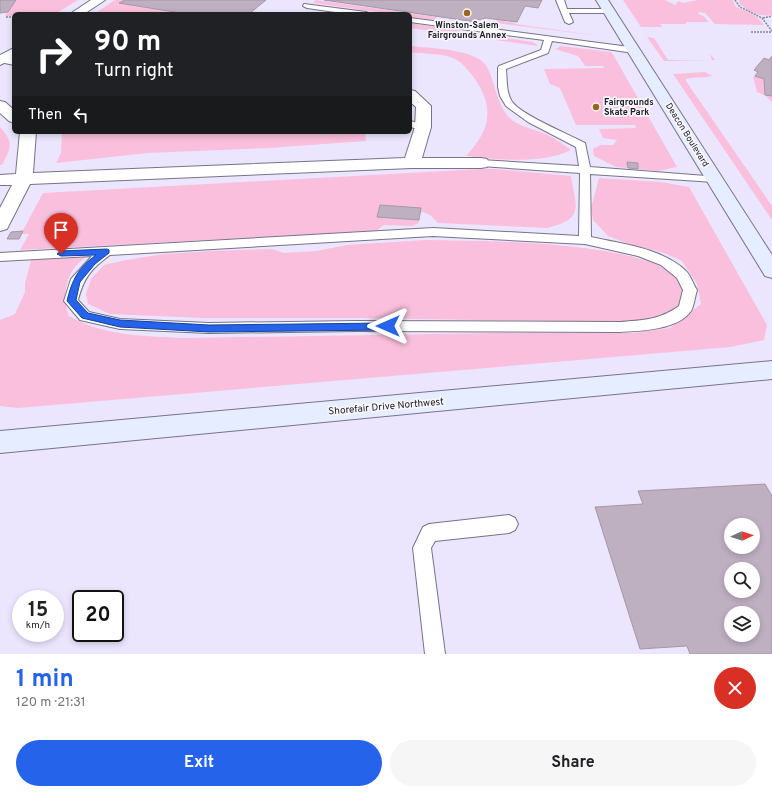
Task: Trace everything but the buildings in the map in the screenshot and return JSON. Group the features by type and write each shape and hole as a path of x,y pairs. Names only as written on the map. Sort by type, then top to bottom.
{"street":[{"path":"79,12 99,0"},
{"name":"Deacon Boulevard","path":"606,6 772,270"},
{"path":"412,96 424,106 416,126 412,163"},
{"path":"0,105 12,116"},
{"path":"0,225 24,178 28,134"},
{"path":"0,180 412,163 481,163"},
{"name":"Shorefair Drive Northwest","path":"0,442 772,370"}],"lane":[{"path":"560,0 569,22"},
{"path":"307,6 351,12"},
{"path":"565,11 606,6"},
{"path":"412,20 548,40 634,50"},
{"path":"548,40 545,51 502,68 503,91 510,105 532,120 581,146 585,170 586,240"},
{"path":"481,163 715,179"},
{"path":"0,257 433,232 586,240 642,253 665,262 682,275 690,290 685,309 672,318 652,325 620,327 357,326 209,328 120,324 85,316 71,301 76,282 92,262 107,252"},
{"path":"434,654 422,548 428,533 509,524"}],"path":[{"path":"735,0 740,7 762,18 772,32"},
{"path":"762,18 772,16"},
{"path":"6,17 12,17"},
{"path":"751,32 772,32"}],"shaded area":[{"path":"16,0 78,0 58,12 12,12 12,16 5,16"},
{"path":"115,0 125,0 120,3 173,12 97,12"},
{"path":"316,0 401,12 378,12 313,3"},
{"path":"623,0 665,0 675,5 678,1 683,3 698,0 733,0 735,6 757,17 764,25 715,24 705,13 699,12 698,14 703,16 709,22 686,22 686,24 660,24 662,27 641,27"},
{"path":"739,0 772,0 772,15 759,15 750,12 740,4"},
{"path":"412,13 437,17 434,20 412,17"},
{"path":"497,20 515,24 600,36 495,23"},
{"path":"412,23 533,42 538,46 412,28"},
{"path":"647,37 654,38 668,60 712,60 710,54 715,60 664,61"},
{"path":"412,46 452,50 474,56 482,61 490,73 503,110 511,119 521,125 548,135 571,150 547,157 520,160 466,156 485,128 487,110 485,100 475,79 462,64 448,56 412,52"},
{"path":"561,46 611,52 677,167 658,171 638,169 637,163 627,162 628,168 616,167 594,156 593,149 601,145 613,145 617,140 603,138 599,129 636,128 635,125 576,125 560,88 550,84 544,69 604,68 603,66 585,66 578,56 555,49"},
{"path":"772,56 772,102 766,96 757,92 753,77 758,72 754,70 764,58 769,60"},
{"path":"705,72 712,76 689,78 686,79 686,81 772,206 772,220 673,74"},
{"path":"0,127 7,137 10,145 2,165 0,165"},
{"path":"62,134 365,134 366,141 269,148 148,153 56,163 61,153"},
{"path":"481,169 571,176 576,204 573,216 567,221 547,228 438,223 430,215 420,211 420,208 380,205 377,216 419,220 419,223 413,226 384,225 375,232 351,234 303,235 20,250 29,234 21,234 43,193"},
{"path":"599,178 661,182 689,187 767,325 764,340 731,347 18,408 0,406 0,320 15,314 25,292 25,283 32,257 89,255 71,272 67,284 65,297 69,316 96,328 125,334 184,338 496,333 633,333 670,328 701,304 697,284 682,261 664,253 629,244 608,236 593,220 591,208"},
{"path":"425,240 482,241 561,246 600,250 635,257 663,268 679,281 682,290 679,307 657,317 618,322 352,318 203,318 110,314 88,304 86,294 91,279 104,265 126,260 164,254 212,251 272,249 284,253 316,251 347,245"}],"place":[{"name":"Winston-Salem Fairgrounds Annex","path":"467,13"},
{"name":"Fairgrounds Skate Park","path":"596,107"}],"route":[{"path":"61,254 107,252 92,262 76,282 71,301 85,316 120,324 209,328 388,326"}]}
